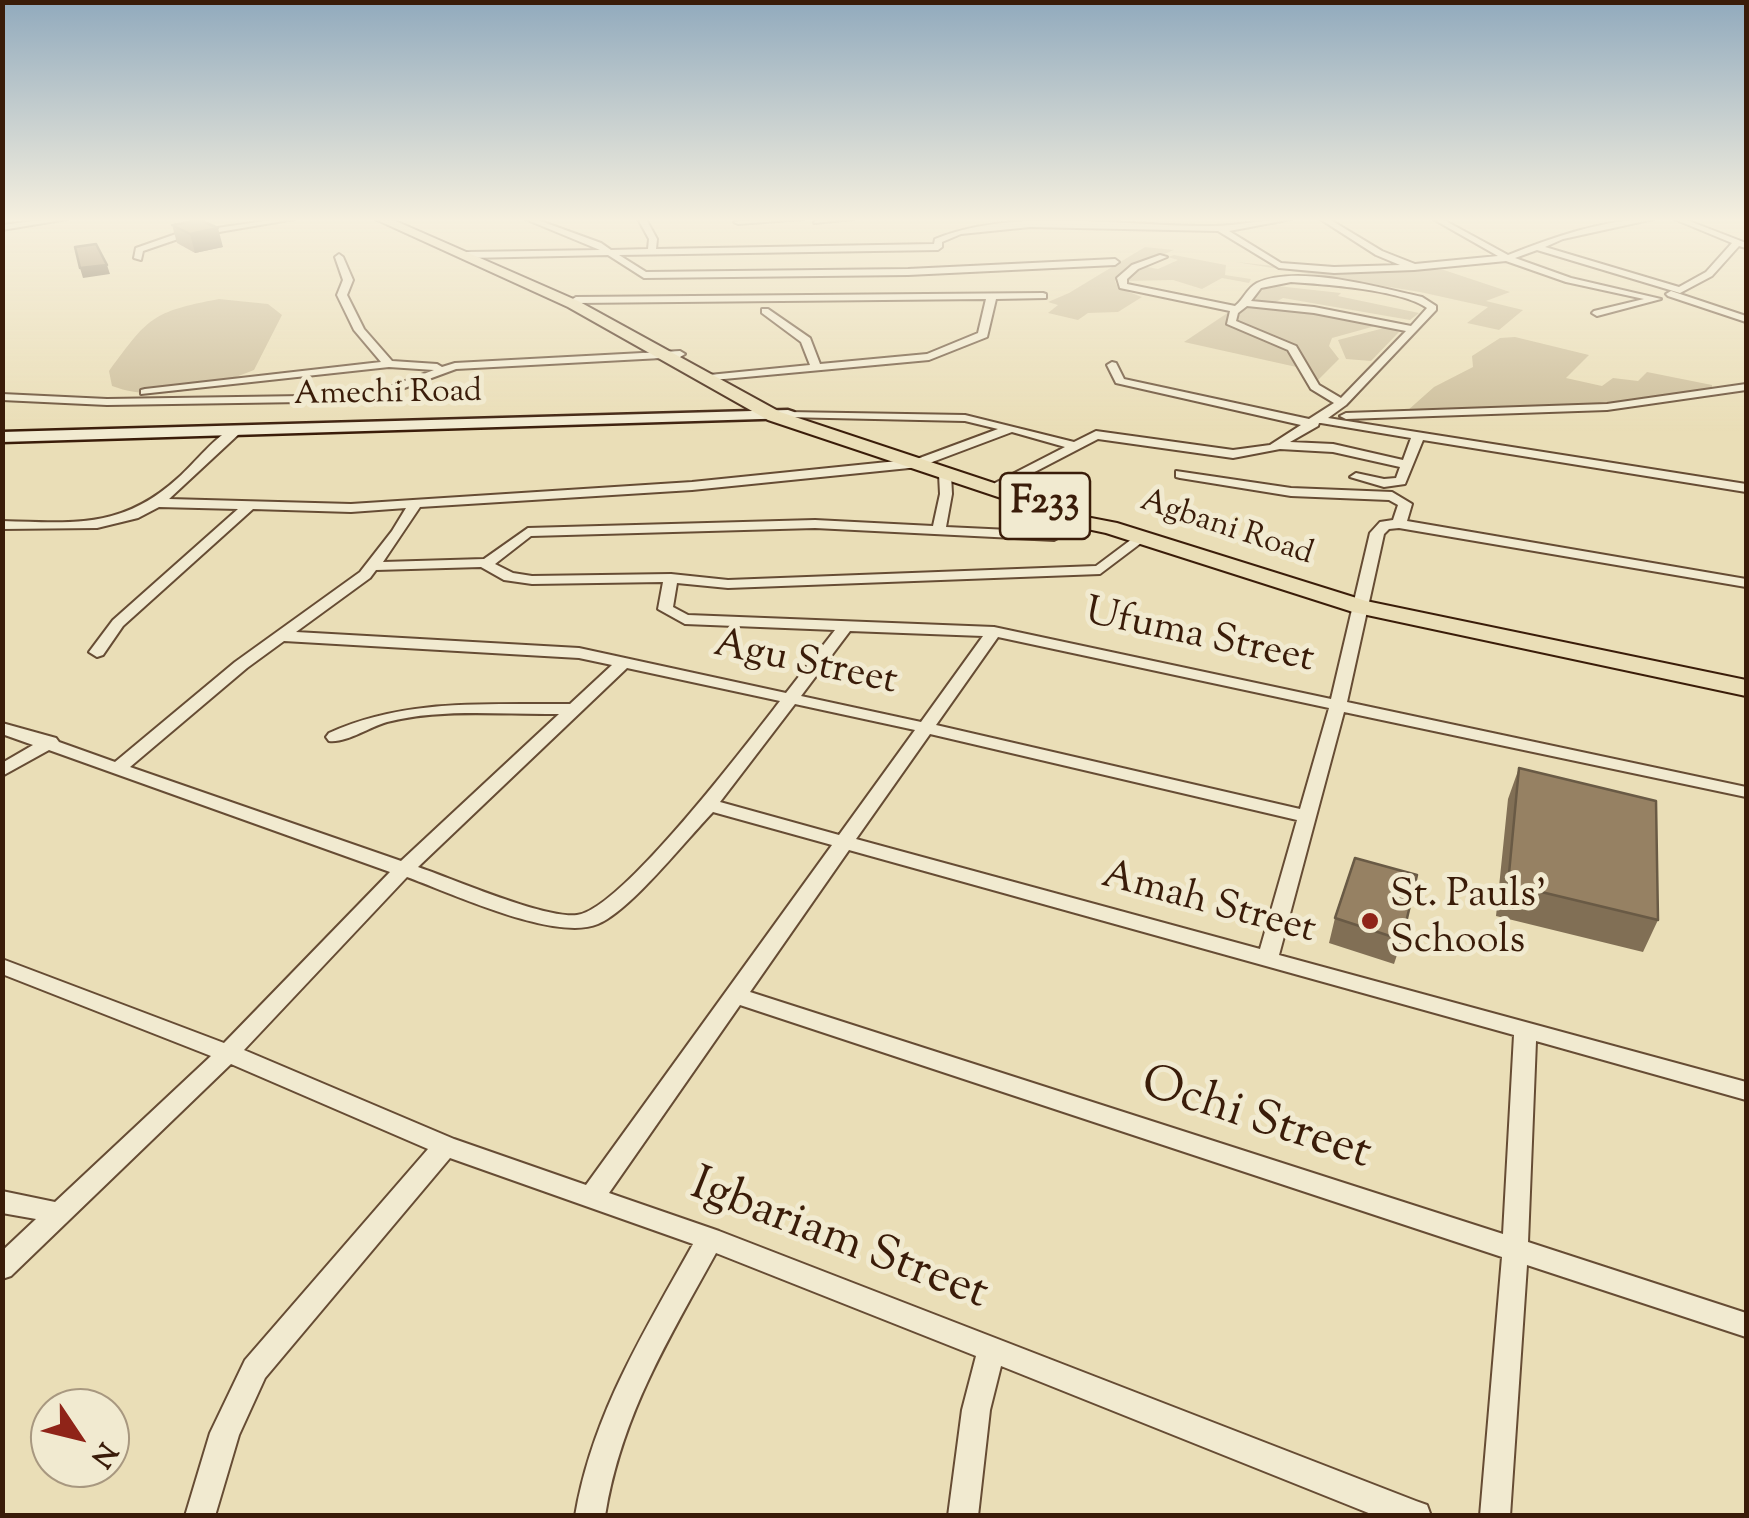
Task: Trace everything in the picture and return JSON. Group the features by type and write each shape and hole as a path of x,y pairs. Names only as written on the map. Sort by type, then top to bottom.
{"main road":[{"name":"Agbani Road","path":"544,290 674,354 781,416 1080,522 1362,603 1746,688"},
{"name":"Agbani Road","path":"553,290 781,416"},
{"name":"Amechi Road","path":"2,437 781,416"},
{"name":"Agbani Road","path":"915,463 1000,486 1362,603 1746,678"}],"street":[{"path":"344,290 342,294 358,330 389,364"},
{"path":"1135,290 1240,306 1304,308 1413,329"},
{"path":"1251,290 1231,322 1234,326 1292,348 1316,387 1342,403"},
{"path":"1000,486 1100,435 1233,454 1259,452 1279,445 1342,403 1433,308 1431,303 1365,290"},
{"path":"1634,290 1674,296"},
{"path":"1657,290 1746,319"},
{"path":"1597,313 1674,296 1684,290"},
{"path":"576,300 1043,296"},
{"path":"713,378 935,356 983,335 991,299"},
{"path":"765,311 806,340 816,366"},
{"path":"84,401 389,364 442,368 674,354"},
{"path":"1112,365 1120,381 1320,420 1746,488"},
{"path":"2,397 84,401 369,398 442,368"},
{"path":"1320,420 1617,407 1746,387"},
{"path":"781,416 966,418 1074,445"},
{"path":"154,503 414,506 692,486 915,463 1012,428"},
{"path":"2,525 90,523 132,514 154,503 236,430"},
{"path":"1356,477 1399,482 1418,436"},
{"path":"1279,445 1333,448 1407,465"},
{"path":"939,529 946,494 945,474"},
{"path":"1180,474 1290,492 1392,496 1405,504 1400,524"},
{"path":"97,652 113,628 249,506"},
{"path":"118,768 241,664 375,566 414,506"},
{"path":"486,564 528,532 797,524 1054,536 1080,522"},
{"path":"1267,960 1338,704 1377,533 1385,525 1400,524 1746,583"},
{"path":"375,566 486,564 509,577 532,580 671,578 728,584 1094,571 1111,564 1140,537"},
{"name":"Ufuma Street","path":"671,578 664,604 668,612 678,617 994,632 1746,792"},
{"path":"2,728 545,919 574,923 592,919 616,903 709,806 846,626"},
{"path":"591,1198 994,632"},
{"name":"Agu Street","path":"282,636 580,653 1305,816"},
{"path":"2,1268 228,1053 404,870 624,662"},
{"path":"335,738 355,726 402,713 576,709"},
{"path":"2,771 50,742"},
{"name":"Amah Street","path":"709,806 1746,1091"},
{"name":"Igbariam Street","path":"2,966 228,1053 445,1146 710,1239 1416,1516"},
{"name":"Ochi Street","path":"738,996 1746,1325"},
{"path":"1495,1516 1515,1251 1525,1032"},
{"path":"200,1516 225,1433 255,1369 445,1146"},
{"path":"2,1202 57,1213"},
{"path":"590,1516 600,1456 621,1405 710,1239"},
{"path":"963,1516 976,1410 992,1352"}],"shaded area":[{"path":"1123,290 1142,297 1118,312 1088,313 1078,320 1048,313 1058,305 1048,302 1069,293"},
{"path":"1263,290 1312,290 1341,293 1338,296 1419,313 1410,320 1283,298 1272,304 1252,300"},
{"path":"1407,290 1504,290 1510,292 1486,301 1523,310 1499,330 1467,323 1488,307"},
{"path":"219,299 268,304 282,315 254,370 184,391 147,393 112,386 109,371 143,328 165,313"},
{"path":"1249,305 1379,325 1332,338 1329,346 1339,359 1316,382 1295,346 1236,324 1238,311"},
{"path":"1229,312 1231,326 1279,346 1301,368 1184,342"},
{"path":"1388,327 1399,332 1371,361 1346,359 1338,340"},
{"path":"1515,337 1589,355 1566,378 1602,386 1613,378 1638,381 1647,372 1712,385 1712,390 1611,406 1407,411 1434,387 1473,367 1472,356 1500,338"}],"building":[{"path":"1519,768 1656,801 1658,920 1508,884"},
{"name":"St. Pauls' Schools","path":"1355,858 1417,875 1402,940 1335,918"}],"place":[{"name":"St. Pauls' Schools","path":"1370,921"}]}
